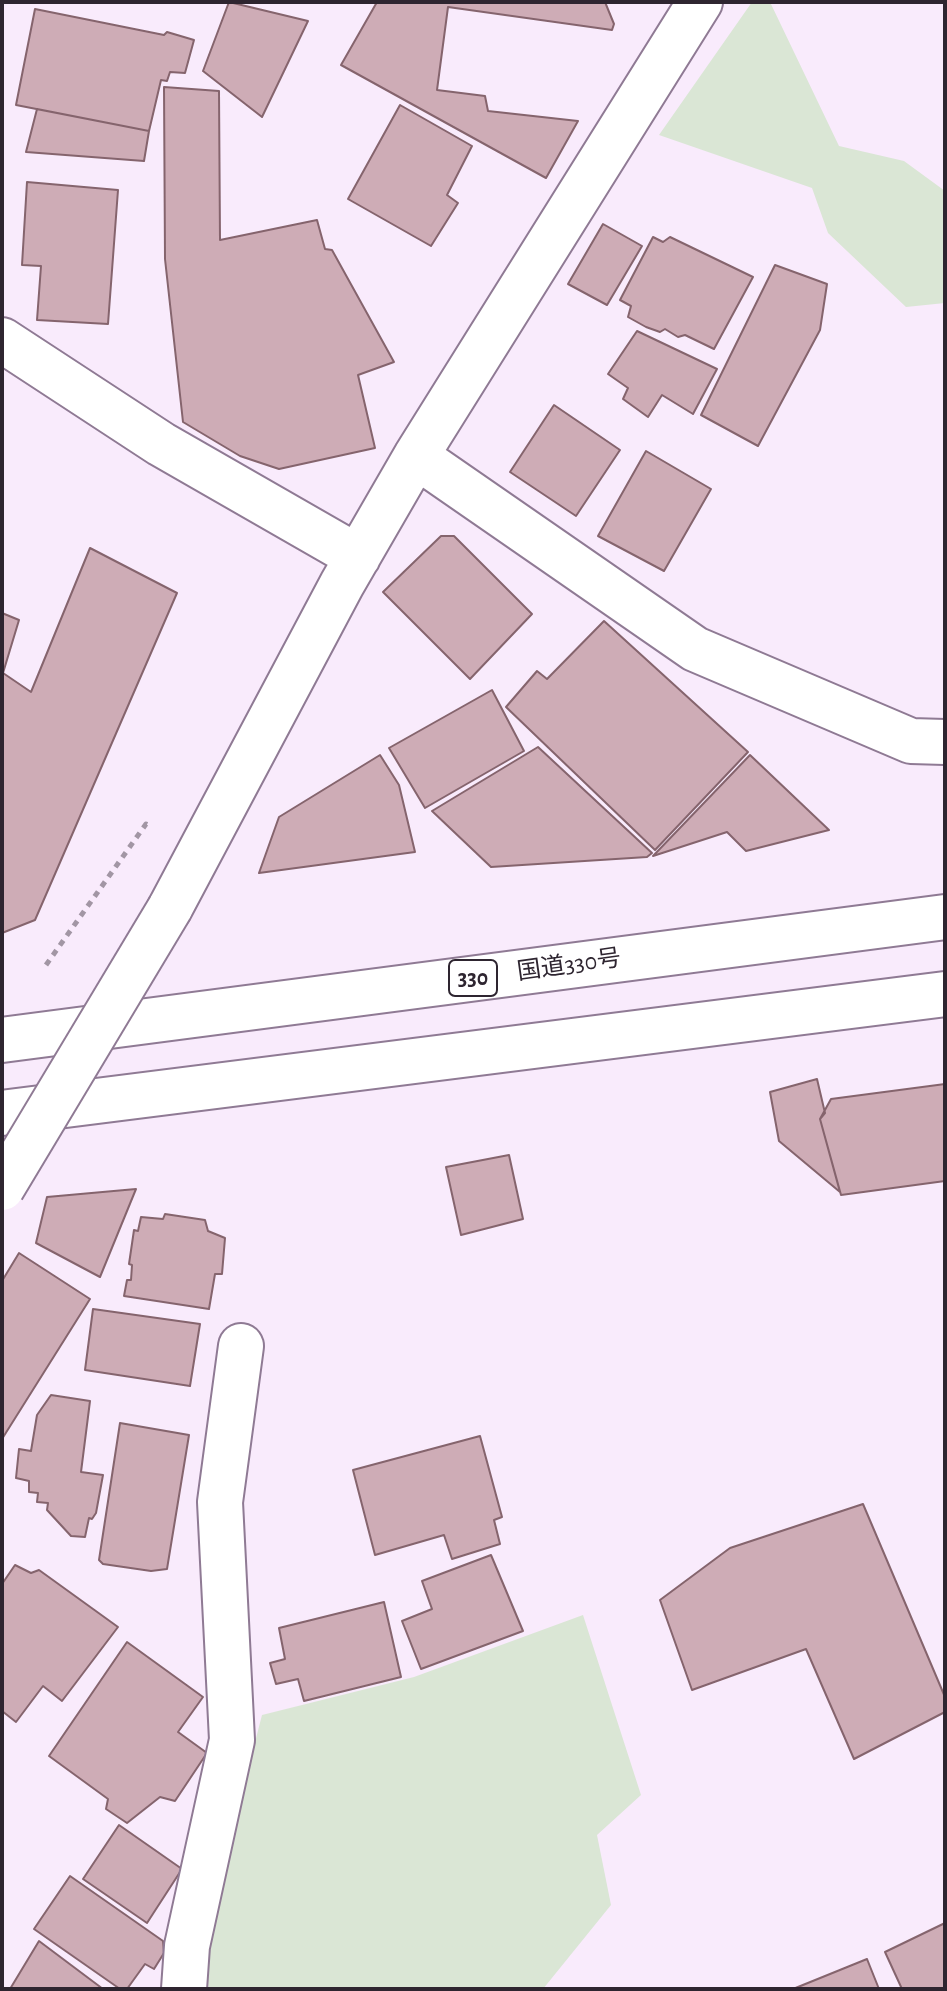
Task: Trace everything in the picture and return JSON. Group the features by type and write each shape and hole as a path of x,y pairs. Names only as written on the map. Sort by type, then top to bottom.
{"main road":[{"path":"2,1188 170,908 358,557 416,456 700,2"},
{"path":"2,340 161,444 358,557"},
{"path":"416,456 695,649 911,741 945,742"},
{"name":"国道330号","path":"2,1040 945,917"},
{"path":"2,1113 945,994"},
{"path":"184,1989 187,1946 232,1740 220,1502 241,1346"}],"path":[{"path":"46,965 146,824"}],"green space":[{"path":"752,2 770,2 839,146 904,161 945,191 945,303 906,307 828,233 812,188 659,135"},
{"path":"583,1615 641,1795 597,1835 611,1905 543,1989 200,1989 202,1948 262,1715 414,1677"}],"building":[{"path":"229,2 308,21 262,117 203,71"},
{"path":"377,2 605,2 614,24 612,30 448,7 437,90 485,96 488,111 578,121 546,178 341,65"},
{"path":"35,9 164,35 167,32 194,40 185,73 170,72 167,81 161,80 149,131 16,105"},
{"path":"164,87 219,91 220,240 317,220 325,249 332,250 394,362 358,375 375,448 279,469 240,456 183,422 165,259"},
{"path":"400,105 472,146 447,195 458,203 431,246 348,199"},
{"path":"37,109 149,131 144,161 26,152"},
{"path":"27,182 118,190 108,324 37,320 41,266 22,265"},
{"path":"603,224 642,246 607,305 568,284"},
{"path":"653,237 663,242 670,237 753,277 714,349 685,335 678,337 665,329 660,332 646,327 628,317 631,306 620,300"},
{"path":"775,265 827,284 820,330 758,446 701,415"},
{"path":"637,331 717,369 693,414 662,395 648,417 623,399 628,388 608,374"},
{"path":"554,405 620,450 576,516 510,472"},
{"path":"646,451 711,489 664,571 598,536"},
{"path":"441,536 454,536 532,614 470,679 383,592"},
{"path":"90,548 177,593 35,920 2,933 2,613 19,620 3,673 31,692"},
{"path":"604,621 748,752 655,850 506,707 537,671 547,679"},
{"path":"492,690 524,751 425,808 389,748"},
{"path":"538,747 652,853 647,857 491,867 432,811"},
{"path":"380,755 399,785 415,852 259,873 279,817"},
{"path":"750,755 829,830 746,851 727,832 653,856"},
{"path":"817,1079 825,1113 820,1119 840,1192 779,1141 770,1092"},
{"path":"945,1084 945,1181 841,1195 820,1119 831,1099"},
{"path":"509,1155 523,1219 461,1235 446,1167"},
{"path":"136,1189 100,1277 36,1243 47,1197"},
{"path":"165,1214 205,1220 208,1231 225,1238 222,1274 215,1274 209,1309 124,1296 127,1280 131,1280 132,1265 129,1264 134,1230 138,1231 141,1217 163,1219"},
{"path":"19,1253 90,1299 2,1439 2,1281"},
{"path":"93,1309 200,1324 190,1386 85,1370"},
{"path":"51,1395 90,1401 81,1472 103,1475 96,1513 92,1519 89,1518 85,1537 71,1536 47,1510 48,1503 37,1502 38,1493 29,1492 29,1481 16,1478 19,1449 31,1451 37,1415"},
{"path":"120,1423 189,1435 167,1569 151,1571 103,1564 99,1560"},
{"path":"480,1436 502,1517 494,1520 500,1544 452,1559 444,1535 375,1555 353,1470"},
{"path":"863,1504 945,1697 945,1712 854,1759 806,1649 692,1690 660,1600 730,1548"},
{"path":"491,1555 523,1631 421,1669 402,1621 432,1609 422,1581"},
{"path":"15,1565 31,1573 39,1570 118,1627 62,1701 43,1686 16,1722 2,1711 2,1584"},
{"path":"384,1602 401,1677 304,1701 298,1679 276,1684 270,1663 285,1659 279,1628"},
{"path":"127,1642 203,1697 178,1732 207,1753 175,1801 160,1797 127,1823 106,1809 108,1799 49,1756"},
{"path":"119,1825 182,1869 147,1923 83,1879"},
{"path":"70,1876 163,1941 164,1953 154,1969 145,1964 127,1989 120,1989 34,1929"},
{"path":"945,1923 945,1989 902,1989 885,1952"},
{"path":"39,1941 103,1989 10,1989"},
{"path":"867,1959 879,1989 793,1989"}]}
